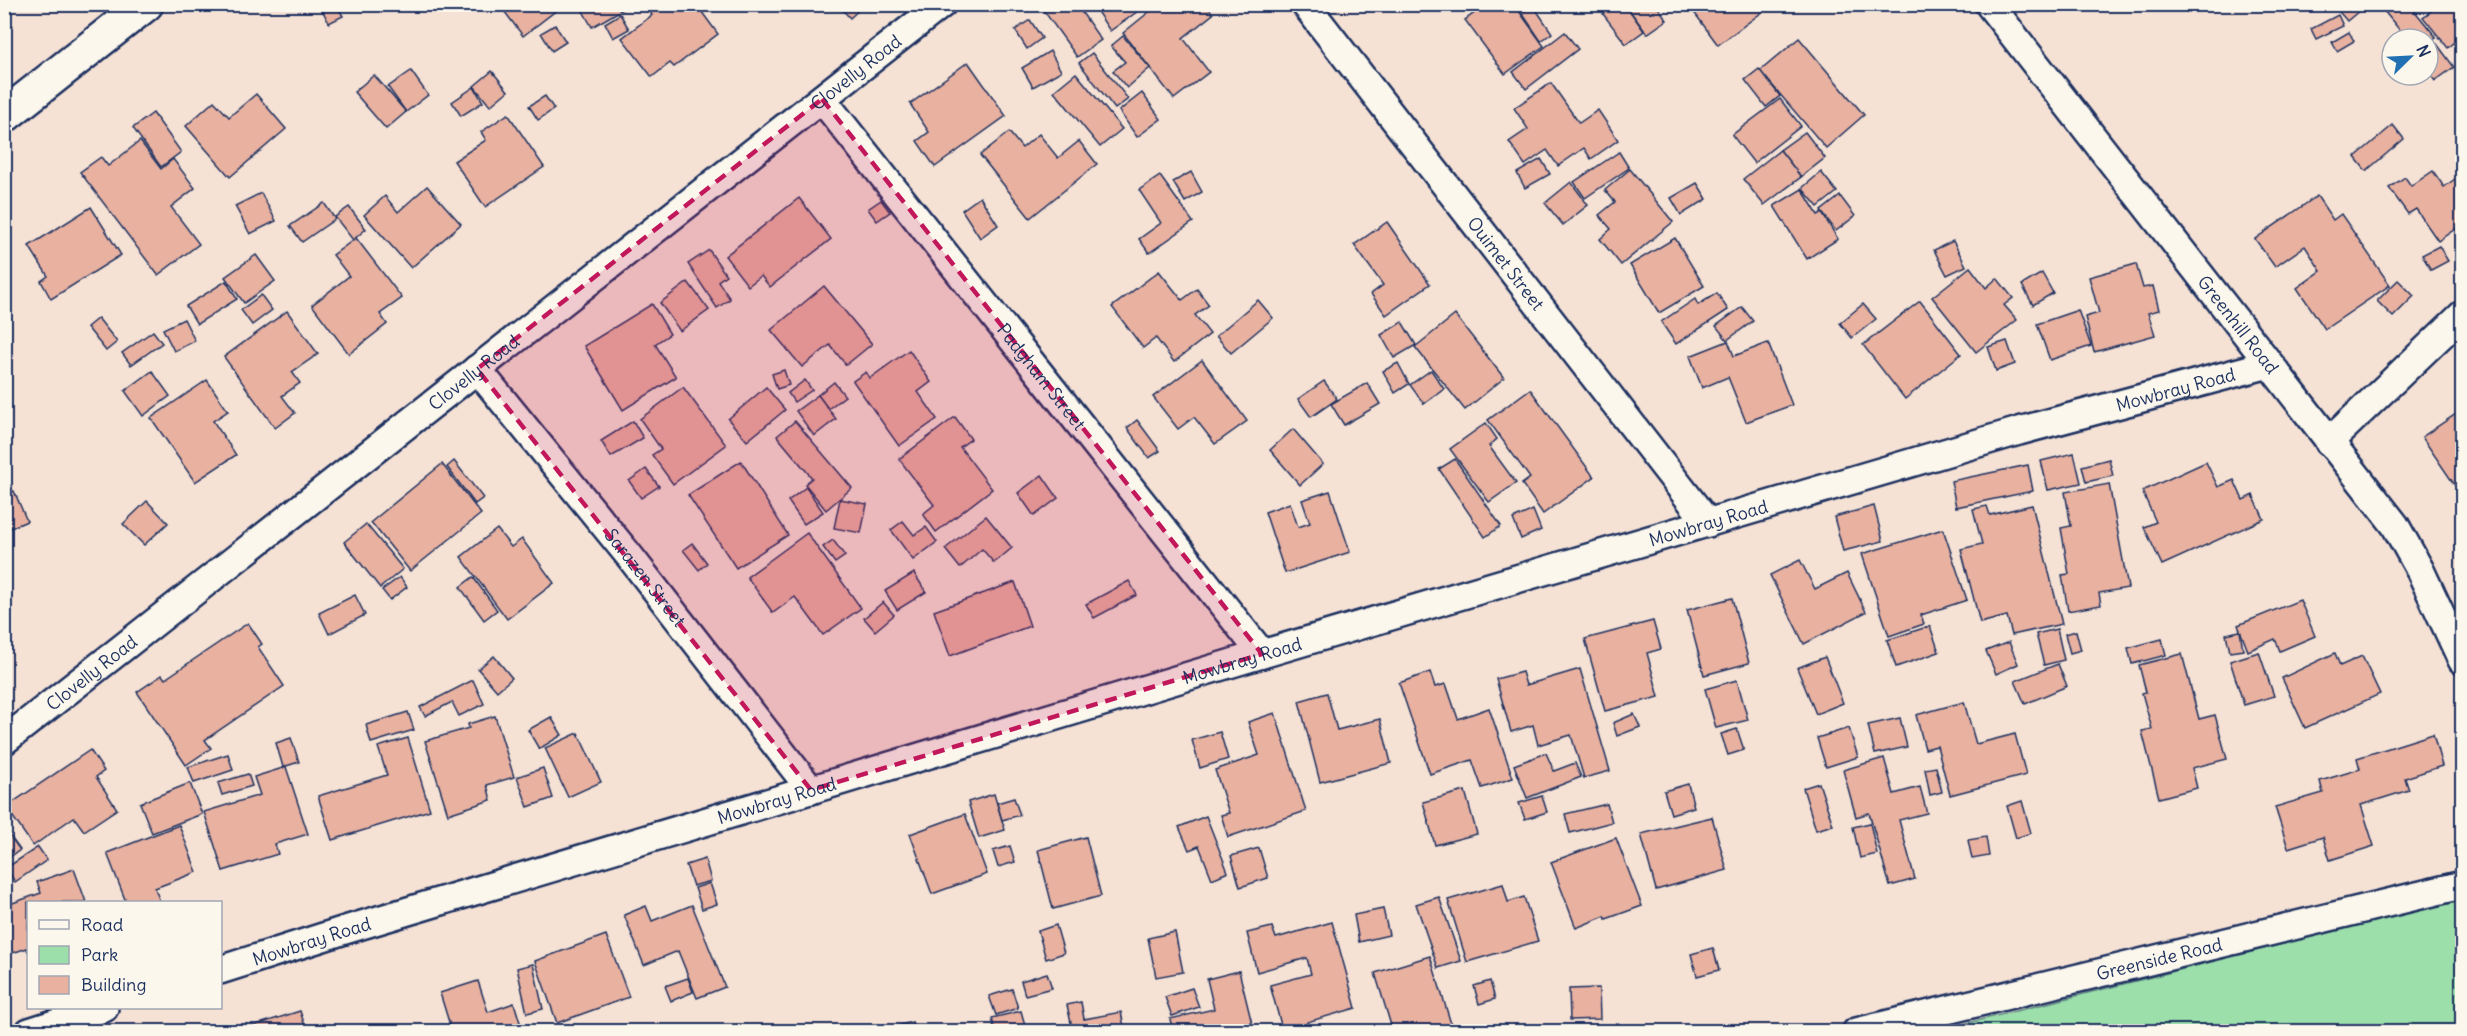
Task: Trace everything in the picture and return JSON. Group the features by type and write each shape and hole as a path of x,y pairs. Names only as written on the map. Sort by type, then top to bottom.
{"main road":[{"path":"4,116 146,4"}],"street":[{"name":"Clovelly Road","path":"4,741 942,4"},
{"name":"Ouimet Street","path":"1305,4 1708,523"},
{"name":"Greenhill Road","path":"1989,4 2395,525 2420,570 2463,660"},
{"name":"Padgham Street","path":"822,99 1262,654"},
{"path":"2329,442 2463,315"},
{"name":"Mowbray Road","path":"222,969 368,923 1262,654 2019,431 2269,364"},
{"name":"Sarazen Street","path":"477,369 631,558 810,790"},
{"name":"Greenside Road","path":"1856,1032 2463,885"},
{"path":"29,1032 101,1009"}],"highlighted area":[{"path":"822,99 1262,654 811,790 477,369"}],"green space":[{"path":"2462,899 2462,1031 1936,1031"}],"building":[{"path":"319,4 336,4 343,16 329,23"},
{"path":"505,4 554,4 558,9 523,36 501,7"},
{"path":"579,4 620,4 623,9 592,27"},
{"path":"644,4 696,4 718,34 674,67 670,63 652,77 622,38 652,15"},
{"path":"837,4 865,4 850,18"},
{"path":"1053,4 1076,4 1101,40 1077,57 1044,11"},
{"path":"1092,4 1148,4 1110,31"},
{"path":"1159,4 1206,4 1213,14 1183,38 1209,72 1174,99 1123,33"},
{"path":"1487,4 1514,4 1544,46 1505,74 1465,20"},
{"path":"1616,4 1625,4 1644,31 1626,44 1603,14"},
{"path":"1625,4 1656,4 1667,20 1647,34"},
{"path":"1688,4 1773,4 1718,45"},
{"path":"2335,4 2366,5 2347,21 2334,6"},
{"path":"2392,4 2409,4 2428,27 2397,27 2384,11"},
{"path":"2435,4 2462,4 2462,36 2448,48 2440,38 2440,27 2431,27 2423,17 2437,7"},
{"path":"1533,5 1552,33 1541,41 1522,13"},
{"path":"620,14 629,29 613,38 605,23"},
{"path":"2338,15 2343,26 2316,39 2311,29"},
{"path":"1030,20 1042,38 1027,49 1015,30"},
{"path":"555,25 566,42 552,51 541,33"},
{"path":"1565,32 1578,49 1526,89 1513,72"},
{"path":"2349,32 2354,41 2337,51 2332,42"},
{"path":"1123,36 1150,68 1127,88 1113,71 1125,62 1111,46"},
{"path":"1799,38 1864,115 1826,148 1760,71"},
{"path":"2440,48 2454,67 2440,77"},
{"path":"1050,51 1061,71 1033,87 1022,68"},
{"path":"1092,53 1128,99 1115,109 1079,63"},
{"path":"968,62 1006,116 935,167 917,141 929,132 910,104"},
{"path":"1759,69 1780,96 1766,107 1745,80"},
{"path":"411,71 428,95 406,112 388,87"},
{"path":"492,71 508,91 490,106 474,86"},
{"path":"1076,73 1122,129 1100,147 1054,91"},
{"path":"374,75 406,112 386,129 354,92"},
{"path":"1551,83 1579,123 1598,110 1618,140 1591,159 1584,148 1558,166 1547,150 1525,165 1509,142 1528,129 1514,108"},
{"path":"474,87 483,102 461,116 452,102"},
{"path":"1142,93 1161,119 1137,137 1119,111"},
{"path":"256,94 286,129 230,177 186,126 214,101 229,117"},
{"path":"545,96 554,109 538,120 529,106"},
{"path":"1780,99 1801,126 1754,163 1732,135"},
{"path":"153,113 181,152 161,167 133,128"},
{"path":"508,114 544,167 485,207 454,161 486,140 481,132"},
{"path":"2393,125 2404,139 2366,171 2355,157"},
{"path":"1009,132 1022,148 1039,134 1058,158 1079,141 1097,164 1030,218 980,155"},
{"path":"1805,132 1825,158 1801,177 1780,150"},
{"path":"140,141 161,169 173,159 195,188 171,207 199,244 158,275 80,172 101,157 108,166"},
{"path":"1780,150 1801,177 1764,205 1743,179"},
{"path":"1619,152 1629,168 1585,198 1574,182"},
{"path":"1541,159 1550,174 1525,188 1517,173"},
{"path":"1630,169 1673,222 1621,265 1600,239 1611,229 1599,215 1615,202 1605,190"},
{"path":"2433,171 2444,187 2459,176 2462,181 2462,224 2438,241 2416,209 2408,214 2389,188 2405,177 2411,186"},
{"path":"1191,172 1202,192 1185,202 1173,182"},
{"path":"1821,172 1837,192 1818,207 1802,188"},
{"path":"1160,176 1193,222 1149,253 1139,239 1161,223 1139,190"},
{"path":"1571,182 1588,205 1563,225 1545,203"},
{"path":"1697,183 1707,199 1681,215 1671,198"},
{"path":"427,186 461,224 411,268 364,215 385,196 398,212"},
{"path":"1802,189 1818,215 1822,213 1838,239 1807,259 1774,206"},
{"path":"261,193 276,221 250,234 235,206"},
{"path":"1840,196 1855,216 1836,231 1821,211"},
{"path":"2317,196 2333,220 2341,214 2390,285 2325,329 2297,288 2321,271 2305,246 2275,267 2255,239"},
{"path":"980,197 998,225 980,238 962,210"},
{"path":"799,198 831,239 770,287 761,276 748,286 725,256"},
{"path":"881,200 890,212 877,221 868,209"},
{"path":"324,203 335,219 302,242 290,226"},
{"path":"91,207 121,255 51,299 41,281 48,276 29,246"},
{"path":"349,207 366,229 353,240 335,217"},
{"path":"1387,222 1430,284 1386,315 1371,294 1383,285 1354,245"},
{"path":"356,238 402,298 380,314 387,324 349,354 312,305 349,276 333,255"},
{"path":"1675,238 1704,286 1659,313 1630,265"},
{"path":"1953,241 1966,266 1947,275 1934,250"},
{"path":"2439,246 2448,261 2431,270 2422,255"},
{"path":"709,250 726,275 718,281 730,299 717,308 688,264"},
{"path":"256,255 275,281 244,303 225,277"},
{"path":"2136,264 2143,288 2153,286 2159,310 2148,313 2155,335 2094,352 2085,317 2099,313 2089,277"},
{"path":"1970,267 1986,288 1997,278 2013,298 2004,305 2017,320 1976,352 1932,297"},
{"path":"1159,271 1182,300 1197,289 1209,305 1195,315 1210,334 1174,362 1156,338 1143,348 1112,307"},
{"path":"2042,273 2053,293 2033,305 2022,285"},
{"path":"2398,280 2414,296 2393,317 2377,301"},
{"path":"226,281 237,299 197,324 186,306"},
{"path":"688,282 709,310 680,331 660,303"},
{"path":"824,286 872,344 846,365 830,345 802,367 771,330"},
{"path":"1717,293 1728,310 1676,344 1661,322 1695,299 1698,305"},
{"path":"261,295 272,310 252,325 241,310"},
{"path":"1258,300 1273,318 1231,353 1216,336"},
{"path":"1920,301 1961,354 1905,399 1863,345"},
{"path":"652,304 670,334 655,344 676,377 623,410 584,346"},
{"path":"1863,304 1876,319 1852,338 1840,323"},
{"path":"1742,307 1753,321 1727,340 1716,326"},
{"path":"2078,310 2091,346 2050,360 2037,324"},
{"path":"287,311 318,354 292,372 300,383 282,396 295,413 275,428 224,357"},
{"path":"1455,315 1504,378 1465,410 1415,347"},
{"path":"98,318 117,342 106,351 87,327"},
{"path":"184,319 195,341 174,351 163,329"},
{"path":"1402,322 1416,345 1394,358 1381,335"},
{"path":"153,331 162,343 131,365 122,353"},
{"path":"1728,341 1734,356 1768,343 1792,405 1746,422 1728,377 1702,388 1690,356"},
{"path":"2007,341 2015,364 1996,371 1988,347"},
{"path":"909,350 931,382 918,392 937,419 899,446 853,381 866,372 870,378"},
{"path":"1202,360 1247,421 1215,444 1194,417 1178,429 1153,397"},
{"path":"1398,363 1409,384 1395,393 1383,371"},
{"path":"784,370 789,385 777,389 772,374"},
{"path":"1431,370 1444,389 1424,404 1410,385"},
{"path":"152,371 170,396 143,416 125,391"},
{"path":"207,380 228,411 213,421 236,455 195,482 151,418"},
{"path":"805,380 812,390 794,402 788,393"},
{"path":"1324,381 1337,399 1311,417 1298,399"},
{"path":"834,382 845,396 828,409 818,395"},
{"path":"1367,383 1380,404 1344,425 1331,404"},
{"path":"683,387 726,445 673,484 652,455 661,449 640,419"},
{"path":"766,387 785,410 747,441 728,419"},
{"path":"1530,389 1594,477 1543,514 1522,484 1530,478 1488,420"},
{"path":"818,395 836,419 814,436 796,411"},
{"path":"2462,410 2462,487 2458,490 2422,437"},
{"path":"955,417 971,439 960,447 992,489 936,532 923,514 934,505 899,459"},
{"path":"1137,420 1160,451 1149,458 1127,428"},
{"path":"633,421 643,438 611,457 601,441"},
{"path":"795,421 852,488 826,510 805,484 812,478 777,436"},
{"path":"1486,423 1497,439 1489,446 1516,483 1489,502 1450,449"},
{"path":"1293,429 1323,464 1300,485 1270,450"},
{"path":"2074,453 2081,483 2048,490 2041,461"},
{"path":"1455,459 1501,526 1485,537 1439,469"},
{"path":"2109,459 2113,476 2086,482 2082,466"},
{"path":"454,461 483,498 475,504 447,467"},
{"path":"741,461 788,535 736,568 688,495"},
{"path":"2206,462 2218,487 2234,480 2243,500 2253,495 2264,519 2162,565 2144,527 2156,522 2142,491"},
{"path":"442,464 481,514 410,571 371,522"},
{"path":"2028,465 2033,491 1956,507 1951,481"},
{"path":"646,469 659,486 641,498 629,481"},
{"path":"1042,475 1058,498 1034,516 1018,493"},
{"path":"2109,484 2128,588 2099,593 2101,605 2068,611 2062,575 2069,574 2061,528 2071,526 2065,492"},
{"path":"806,487 823,512 804,524 788,501"},
{"path":"14,491 27,521 6,530 4,495"},
{"path":"1330,491 1350,552 1285,573 1265,512 1290,503 1298,527 1310,523 1302,500"},
{"path":"840,499 867,504 861,533 834,528"},
{"path":"147,501 168,523 144,545 123,524"},
{"path":"2032,505 2062,624 2012,635 2007,616 1980,623 1961,549 1982,544 1973,509 1987,506 1990,515"},
{"path":"1874,506 1883,541 1843,551 1834,517"},
{"path":"1533,510 1541,530 1521,539 1513,519"},
{"path":"986,516 1012,548 994,563 982,549 960,568 945,549"},
{"path":"903,521 914,535 926,527 937,542 913,560 891,530"},
{"path":"366,524 403,569 380,588 344,542"},
{"path":"497,529 511,547 522,539 554,583 507,619 461,557"},
{"path":"1943,529 1967,600 1921,615 1924,624 1889,636 1862,554"},
{"path":"807,533 861,608 823,635 795,597 773,613 747,577"},
{"path":"833,540 845,556 835,563 823,547"},
{"path":"692,543 707,563 699,570 683,550"},
{"path":"1800,560 1815,589 1847,573 1866,612 1804,644 1770,575"},
{"path":"914,573 926,592 897,610 885,591"},
{"path":"400,577 407,587 390,600 382,590"},
{"path":"473,577 497,610 484,620 460,587"},
{"path":"1129,581 1137,595 1094,618 1086,604"},
{"path":"1015,582 1030,626 950,656 934,611"},
{"path":"355,595 365,615 329,634 319,613"},
{"path":"1732,598 1749,663 1704,675 1687,610"},
{"path":"2300,600 2315,636 2280,651 2275,639 2248,651 2238,625"},
{"path":"883,602 894,615 875,631 864,618"},
{"path":"1653,621 1661,649 1647,653 1659,697 1605,711 1585,639"},
{"path":"248,623 262,644 258,647 284,686 205,740 211,748 186,765 137,692 162,675 165,679"},
{"path":"1930,626 1939,652 1896,667 1887,640"},
{"path":"2057,629 2064,660 2044,665 2036,634"},
{"path":"2076,631 2081,650 2070,653 2065,634"},
{"path":"2240,631 2243,650 2230,652 2226,634"},
{"path":"2162,639 2166,655 2132,664 2128,648"},
{"path":"2009,642 2018,664 1996,674 1986,651"},
{"path":"2259,652 2274,696 2244,705 2230,661"},
{"path":"2335,653 2340,666 2362,656 2380,694 2305,728 2282,678"},
{"path":"2182,654 2199,719 2215,715 2227,759 2192,768 2197,788 2159,798 2142,731 2152,729 2142,693 2146,692 2139,665"},
{"path":"494,656 512,678 497,691 478,669"},
{"path":"1825,657 1843,703 1816,714 1797,668"},
{"path":"2058,664 2067,686 2025,704 2015,681"},
{"path":"1580,669 1610,771 1584,778 1571,735 1538,745 1533,725 1511,732 1496,679 1522,672 1526,685"},
{"path":"1430,672 1435,687 1446,684 1458,719 1489,708 1513,778 1482,788 1472,760 1430,774 1399,683"},
{"path":"473,680 484,704 459,716 452,702 425,716 420,707"},
{"path":"1737,680 1748,720 1716,728 1705,689"},
{"path":"1327,693 1337,730 1380,719 1391,763 1320,782 1299,701"},
{"path":"1964,702 1976,744 2015,734 2026,775 1950,795 1937,746 1925,749 1916,715"},
{"path":"408,712 414,730 371,743 366,725"},
{"path":"1275,713 1306,811 1228,837 1221,815 1229,813 1215,770 1259,755 1248,722"},
{"path":"1634,714 1640,727 1617,736 1613,723"},
{"path":"495,716 514,777 487,785 491,800 448,814 425,741 469,728 468,724"},
{"path":"551,717 562,735 539,749 528,730"},
{"path":"1900,718 1907,747 1875,754 1868,725"},
{"path":"1849,728 1858,757 1826,767 1817,738"},
{"path":"1737,729 1744,750 1728,755 1721,734"},
{"path":"1220,732 1228,759 1200,768 1192,740"},
{"path":"578,733 601,782 568,797 545,748"},
{"path":"2433,734 2442,766 2405,778 2409,790 2361,805 2374,846 2330,860 2323,837 2288,848 2275,807 2323,793 2320,781 2360,769 2357,758"},
{"path":"291,738 299,762 283,767 276,743"},
{"path":"408,738 430,810 332,840 318,796 387,775 378,747"},
{"path":"90,750 104,771 96,777 117,809 84,831 74,817 33,846 6,807"},
{"path":"1546,753 1554,771 1575,763 1581,777 1527,798 1514,765"},
{"path":"228,754 233,770 194,783 188,767"},
{"path":"1884,758 1894,794 1920,787 1927,813 1899,820 1915,879 1890,886 1869,813 1856,817 1843,770"},
{"path":"286,767 308,834 275,844 278,854 223,871 204,812 260,795 254,777"},
{"path":"1936,767 1942,792 1930,795 1925,769"},
{"path":"543,768 553,798 528,807 517,777"},
{"path":"248,774 252,786 222,795 218,783"},
{"path":"190,783 202,814 152,833 140,803"},
{"path":"1819,783 1833,825 1816,830 1803,788"},
{"path":"1688,784 1694,807 1671,814 1664,791"},
{"path":"1465,791 1477,834 1435,845 1423,802"},
{"path":"994,794 1005,830 979,838 968,802"},
{"path":"1542,796 1547,812 1525,819 1519,803"},
{"path":"1014,798 1020,815 1002,820 997,803"},
{"path":"2022,801 2031,833 2016,838 2007,806"},
{"path":"1607,804 1612,822 1570,833 1565,814"},
{"path":"965,814 987,874 932,894 910,834"},
{"path":"1206,816 1228,872 1212,879 1199,846 1189,850 1179,827"},
{"path":"1712,817 1727,870 1656,890 1641,834"},
{"path":"1870,823 1877,854 1860,858 1853,827"},
{"path":"179,825 197,872 155,888 160,901 126,901 107,853"},
{"path":"4,828 20,850 4,861"},
{"path":"1086,837 1101,896 1053,909 1038,850"},
{"path":"1986,837 1989,856 1972,859 1968,840"},
{"path":"1616,838 1642,906 1606,919 1605,916 1576,928 1551,862"},
{"path":"1010,846 1015,862 998,867 993,851"},
{"path":"38,847 47,860 15,882 6,868"},
{"path":"1259,848 1268,878 1240,887 1231,856"},
{"path":"705,859 711,881 693,886 686,865"},
{"path":"74,869 86,901 27,901 27,948 4,956 4,926 11,924 4,906 41,893 37,882"},
{"path":"710,883 717,904 702,909 695,888"},
{"path":"1503,884 1508,902 1524,897 1538,941 1467,962 1448,900"},
{"path":"1439,897 1461,961 1438,968 1416,904"},
{"path":"692,905 725,987 697,998 678,951 644,965 624,915 646,906 652,921"},
{"path":"1383,909 1389,935 1359,942 1354,915"},
{"path":"1332,922 1356,1008 1307,1022 1309,1032 1283,1032 1270,985 1311,974 1307,958 1257,972 1247,933 1272,927 1276,938"},
{"path":"1056,925 1064,953 1046,959 1038,931"},
{"path":"1175,932 1183,972 1156,977 1148,938"},
{"path":"606,935 629,997 557,1023 535,961"},
{"path":"1713,948 1719,970 1697,976 1691,954"},
{"path":"1430,956 1452,1027 1437,1032 1393,1032 1375,973"},
{"path":"533,964 543,1009 527,1013 517,968"},
{"path":"1239,971 1254,1032 1173,1032 1170,1019 1214,1009 1207,979"},
{"path":"1047,973 1052,988 1025,995 1021,981"},
{"path":"688,978 693,992 671,1001 665,986"},
{"path":"478,981 488,1012 514,1003 523,1032 452,1032 440,993"},
{"path":"1490,981 1495,999 1479,1004 1474,986"},
{"path":"1192,988 1199,1007 1172,1016 1165,997"},
{"path":"1599,988 1600,1019 1570,1020 1569,989"},
{"path":"1012,989 1018,1008 996,1015 989,996"},
{"path":"1081,1002 1084,1019 1121,1012 1125,1032 1073,1032 1067,1005"},
{"path":"300,1011 307,1032 255,1032 253,1026"},
{"path":"1021,1011 1027,1032 995,1032 992,1018"},
{"path":"912,1022 914,1032 876,1032"}]}
